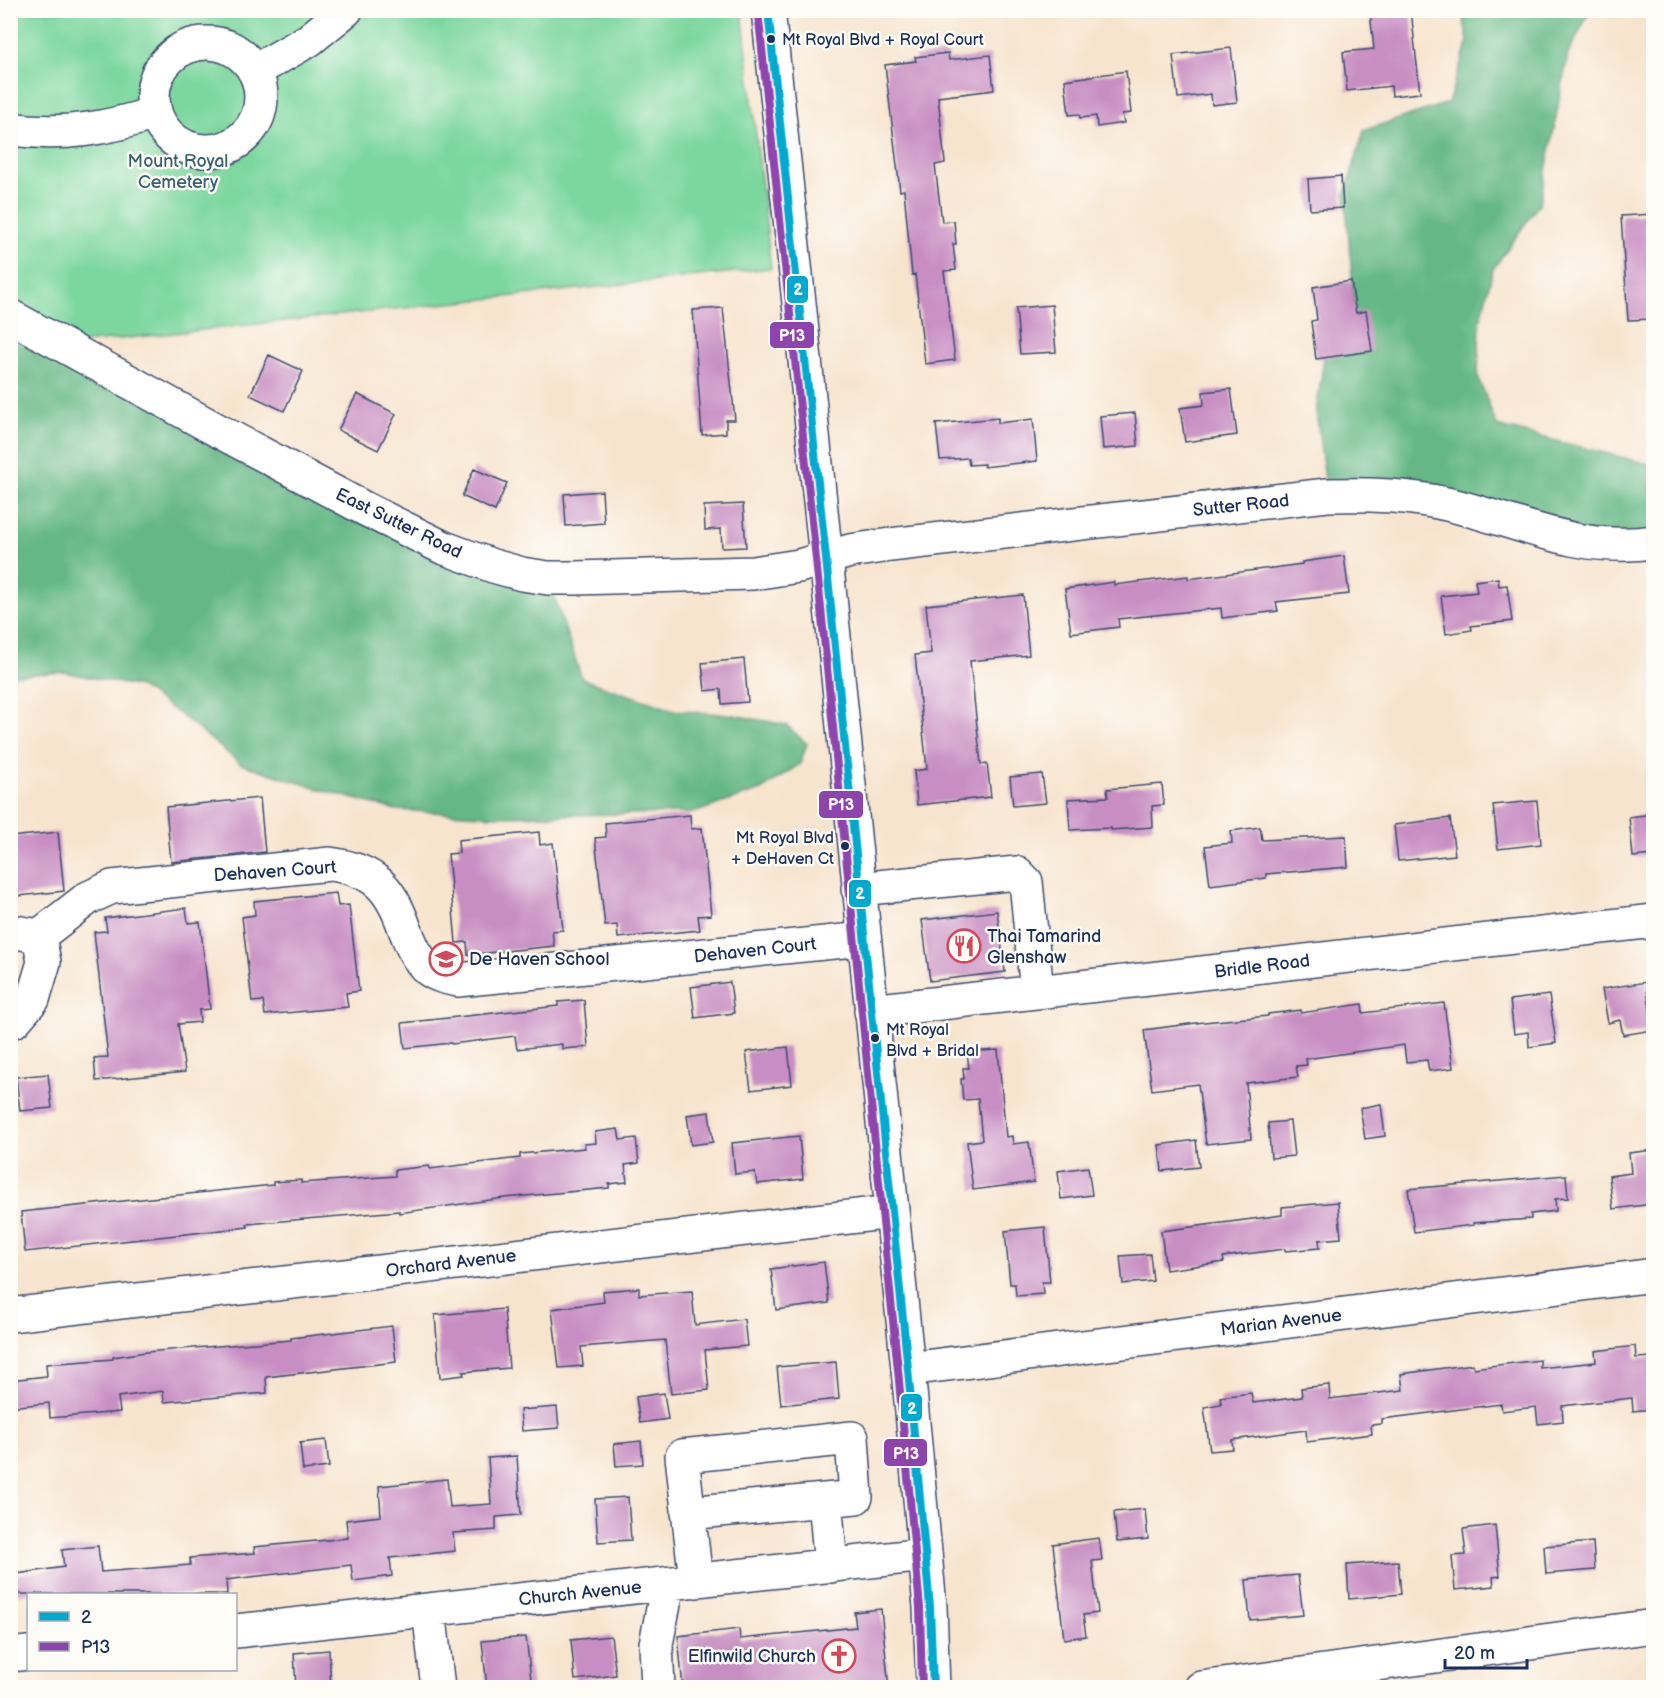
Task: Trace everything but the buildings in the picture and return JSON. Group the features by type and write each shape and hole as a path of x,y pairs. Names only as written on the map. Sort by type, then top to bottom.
{"street":[{"path":"255,71 309,40 346,10"},
{"path":"768,10 908,1369 930,1607 933,1688"},
{"path":"206,43 228,47 241,55 255,71 261,87 259,112 246,135 224,148 211,151 184,145 170,136 162,127 155,113 153,93 156,79 164,64 184,48 206,43"},
{"path":"10,129 58,132 92,129 118,125 155,113"},
{"name":"East Sutter Road","path":"10,316 368,510 442,547 493,566 548,578 647,577 753,573 799,566 826,558"},
{"name":"Sutter Road","path":"826,558 890,544 1327,495 1362,494 1449,504 1578,542 1621,544 1653,542"},
{"name":"Dehaven Court","path":"25,933 112,887 330,864 347,866 373,876 393,901 418,958 429,970 458,980 864,939"},
{"path":"858,890 1017,873 1026,882 1037,992"},
{"name":"Bridle Road","path":"871,1011 1653,921"},
{"path":"10,1022 14,1021 33,999 44,962 25,933"},
{"name":"Orchard Avenue","path":"10,1315 892,1212"},
{"name":"Marian Avenue","path":"908,1369 1653,1275"},
{"path":"658,1688 656,1644 682,1582 688,1513 682,1456 852,1438 856,1497 688,1513"},
{"path":"825,1500 831,1566"},
{"name":"Church Avenue","path":"237,1631 925,1555"},
{"path":"429,1610 438,1688"},
{"path":"1201,1688 1653,1626"},
{"path":"10,1655 27,1653"}],"green space":[{"name":"Mount Royal Cemetery","path":"10,11 742,11 771,268 64,345 11,316"},
{"path":"1462,11 1590,11 1568,54 1540,203 1493,269 1480,322 1478,377 1497,426 1653,465 1653,542 1327,495 1316,412 1325,352 1355,312 1345,195 1364,130 1448,103 1468,41"},
{"path":"10,316 217,430 548,578 582,679 673,710 734,715 786,725 807,744 800,764 761,790 693,813 496,816 396,810 318,789 241,764 186,719 140,687 64,672 11,676"}],"transit line":[{"name":"2","path":"768,10 908,1369 930,1607 933,1688"},
{"name":"P13","path":"758,11 898,1370 920,1608 922,1688"}],"place":[{"name":"Mt Royal Blvd + Royal Court","path":"771,39"},
{"name":"Mt Royal Blvd + DeHaven Ct","path":"845,846"},
{"name":"Thai Tamarind Glenshaw","path":"964,946"},
{"name":"De Haven School","path":"446,959"},
{"name":"Mt Royal Blvd + Bridal","path":"875,1038"},
{"name":"Elfinwild Church","path":"839,1656"}]}
